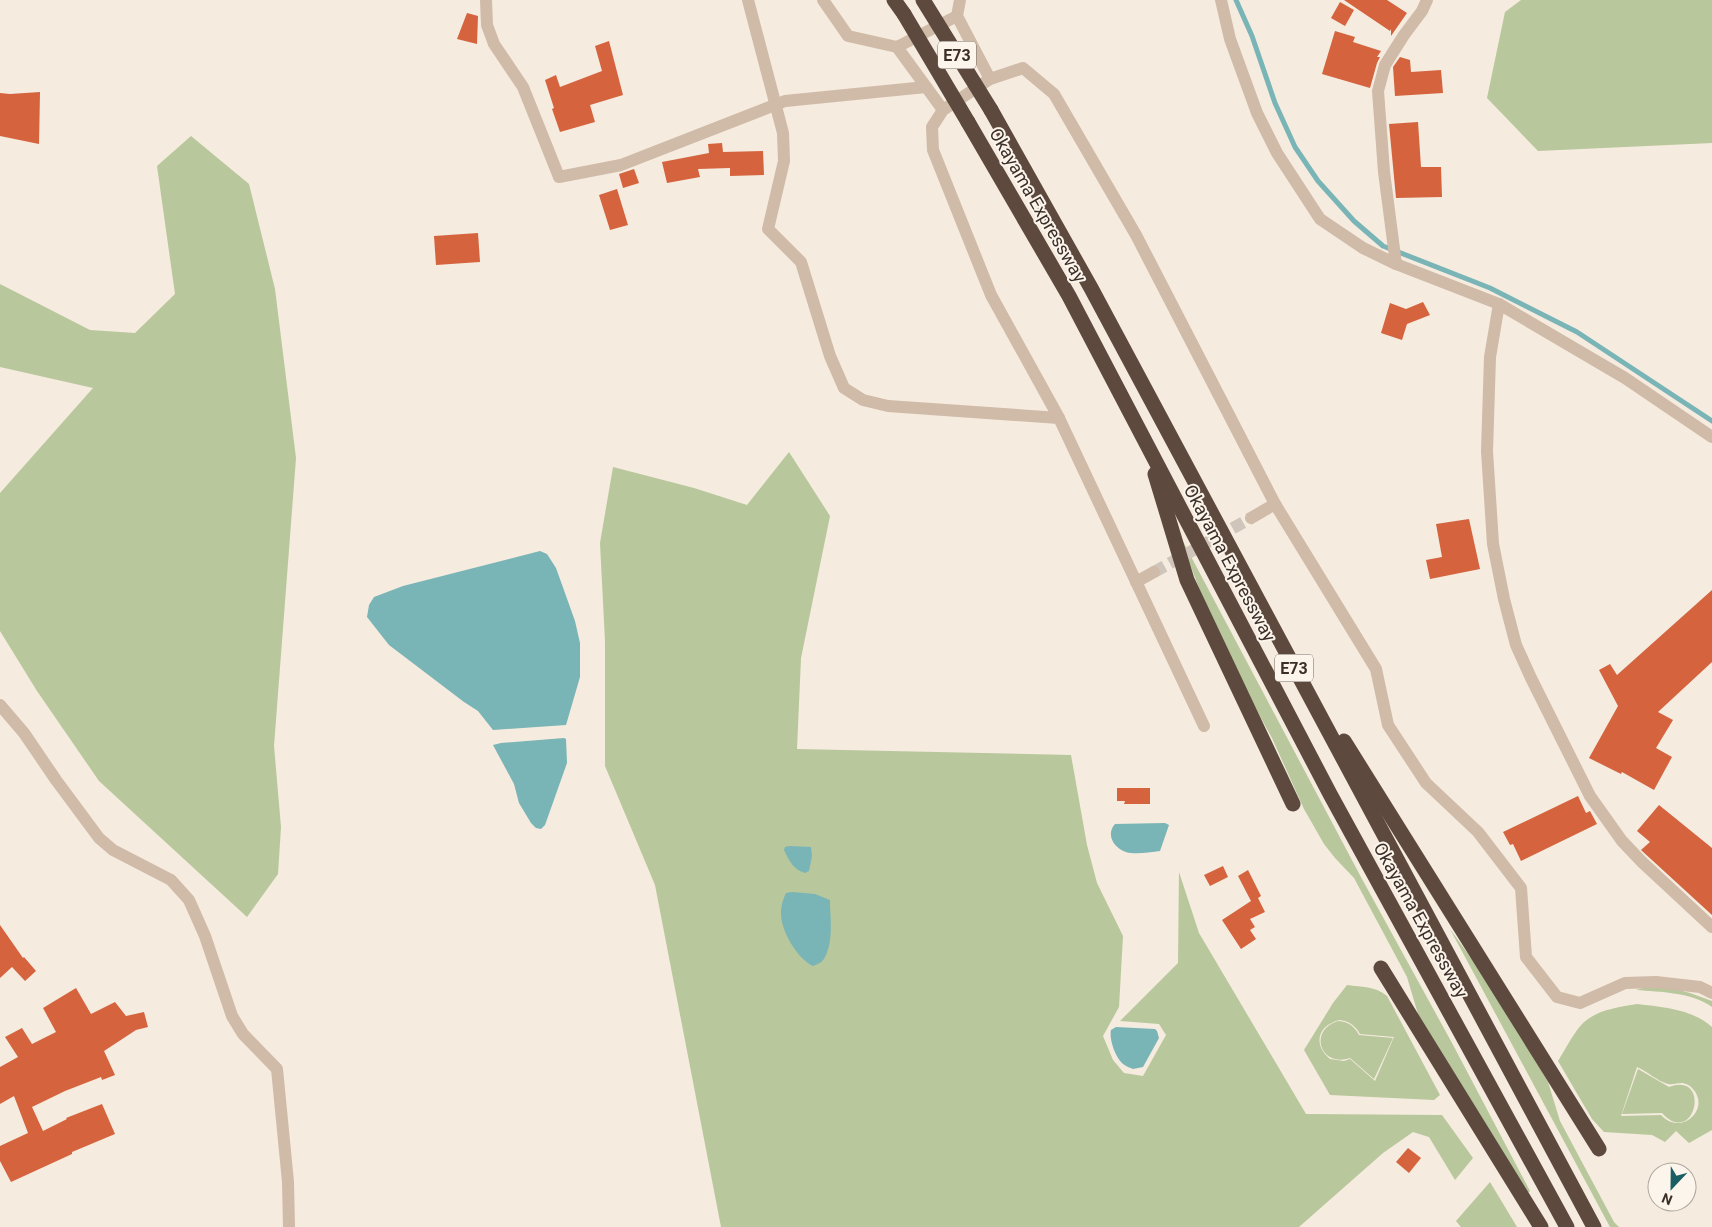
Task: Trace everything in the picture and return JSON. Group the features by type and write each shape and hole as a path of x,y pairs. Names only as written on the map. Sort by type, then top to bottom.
{"highway":[{"name":"Okayama Expressway","path":"894,0 968,122 1069,296 1330,794 1567,1227"},
{"name":"Okayama Expressway","path":"923,0 991,110 1091,288 1594,1227"},
{"path":"1144,439 1187,580 1293,804"},
{"path":"1258,601 1402,837 1599,1149"},
{"path":"1381,968 1542,1227"}],"street":[{"path":"486,0 487,25 494,44 523,87 559,177 621,165 785,101 926,87"},
{"path":"748,0 783,133 784,161 768,229 800,262 830,356 844,388 863,400 888,406 1060,418"},
{"path":"823,0 848,36 897,47 957,16"},
{"path":"960,0 957,16 990,78"},
{"path":"1221,0 1230,39 1257,113 1277,152 1320,219 1363,248 1395,255 1499,304 1625,378 1712,437"},
{"path":"1395,255 1384,172 1378,91 1385,65 1422,11 1427,0"},
{"path":"897,47 943,110"},
{"path":"1204,726 1060,418 991,295 933,150 932,127 943,110 990,78 1022,68 1054,94 1136,235 1275,504 1376,669 1388,725 1426,783 1478,832 1521,888 1526,957 1557,997 1580,1003 1625,983 1656,982 1700,987 1712,993"},
{"path":"1499,304 1490,357 1487,451 1493,544 1516,645 1590,796 1622,841 1712,927"},
{"path":"1251,518 1275,504"},
{"path":"1136,582 1154,572"},
{"path":"0,705 24,733 99,838 113,850 171,880 189,900 205,936 232,1016 243,1034 277,1069 288,1182 288,1227"}],"green space":[{"path":"1521,0 1712,0 1712,143 1538,151 1487,98 1505,12"},
{"path":"191,136 249,184 275,289 296,458 274,746 281,827 278,874 247,917 99,781 37,691 0,631 0,493 93,388 0,367 0,284 90,330 135,333 175,294 157,166"},
{"path":"789,452 830,516 801,658 797,749 1071,755 1087,845 1097,883 1123,936 1119,1007 1103,1036 1113,1060 1124,1073 1143,1076 1166,1035 1159,1024 1120,1021 1178,963 1179,872 1199,933 1306,1114 1442,1115 1473,1158 1455,1180 1429,1137 1413,1132 1383,1153 1299,1227 721,1227 655,885 605,766 605,641 600,543 613,467 694,488 747,505"},
{"path":"1178,532 1362,879 1452,1043 1530,1191 1528,1193 1418,1014 1407,977 1354,878 1324,844 1304,809 1272,738 1246,691 1205,604"},
{"path":"1450,929 1492,987 1548,1082 1560,1121 1614,1222 1619,1227 1610,1227"},
{"path":"1347,985 1373,989 1387,996 1440,1095 1434,1100 1330,1095 1304,1050 1333,1003","holes":["1339,1020 1349,1022 1360,1034 1394,1037 1375,1081 1350,1059 1344,1061 1330,1059 1321,1048 1320,1036 1322,1031 1332,1023"]},
{"path":"1667,987 1712,1001 1712,1007 1695,998 1665,992 1636,990"},
{"path":"1637,1004 1677,1010 1695,1016 1712,1027 1712,1130 1689,1143 1676,1131 1665,1142 1652,1135 1604,1132 1592,1119 1558,1061 1575,1033 1588,1019 1618,1007","holes":["1637,1067 1664,1083 1683,1083 1693,1089 1698,1097 1698,1105 1696,1112 1691,1118 1685,1122 1677,1123 1669,1121 1661,1115 1621,1116"]},
{"path":"1338,1021 1351,1025 1359,1035 1393,1038 1374,1079 1350,1058 1340,1060 1331,1058 1325,1053 1321,1039 1323,1032"},
{"path":"1638,1069 1669,1087 1682,1085 1691,1089 1694,1098 1694,1108 1690,1116 1683,1122 1674,1122 1662,1113 1622,1114"},
{"path":"1490,1182 1517,1227 1461,1227 1456,1221"}],"water":[{"path":"540,551 547,554 556,568 575,621 580,643 580,677 566,725 493,730 478,711 389,645 367,617 369,605 374,597 403,586"},
{"path":"566,739 567,763 545,825 541,829 536,828 519,803 514,784 493,745"},
{"path":"1165,823 1169,825 1160,851 1126,852 1117,847 1112,838 1111,833 1115,824"},
{"path":"785,847 811,847 812,856 809,871 801,872 792,864 784,850"},
{"path":"786,893 815,894 830,900 830,943 823,960 813,966 801,957 786,935 783,927 781,919 782,902"},
{"path":"1116,1027 1155,1029 1157,1031 1159,1038 1143,1067 1132,1069 1123,1064 1117,1057 1111,1034 1111,1030"}],"building":[{"path":"1344,0 1387,0 1407,13 1391,36 1391,29 1390,31"},
{"path":"1340,2 1354,10 1345,26 1331,18"},
{"path":"467,13 478,16 477,44 457,39"},
{"path":"1335,31 1355,37 1353,42 1381,51 1377,57 1380,57 1370,88 1322,74"},
{"path":"609,41 623,95 590,105 595,122 560,132 545,80 556,75 560,87 602,71 595,46"},
{"path":"1400,57 1410,60 1411,72 1441,70 1443,93 1395,96 1393,67"},
{"path":"40,92 39,144 0,136 0,93"},
{"path":"1418,122 1421,167 1441,167 1442,197 1396,198 1389,124"},
{"path":"722,143 723,152 763,151 764,175 730,176 730,168 698,169 700,177 667,183 662,162 709,153 708,144"},
{"path":"634,169 639,183 623,188 619,174"},
{"path":"617,189 628,225 610,230 599,195"},
{"path":"478,233 480,262 436,265 434,236"},
{"path":"1423,302 1430,315 1407,324 1402,340 1381,333 1390,303 1406,309"},
{"path":"1469,519 1480,569 1430,579 1426,560 1442,557 1436,524"},
{"path":"1712,590 1712,662 1658,712 1673,720 1656,748 1672,757 1654,790 1622,772 1621,774 1589,758 1618,706 1599,670 1610,664 1617,675"},
{"path":"1117,788 1150,788 1150,804 1124,804 1125,801 1117,801"},
{"path":"1578,796 1586,813 1590,811 1597,824 1521,861 1513,844 1510,845 1503,832"},
{"path":"1659,805 1712,848 1712,915 1641,850 1650,842 1637,831"},
{"path":"1223,866 1228,877 1210,886 1204,875"},
{"path":"1248,870 1261,896 1258,898 1265,912 1250,919 1255,927 1250,930 1256,939 1241,949 1222,920 1251,901 1238,876"},
{"path":"0,925 23,958 36,971 25,981 12,967 0,978"},
{"path":"76,988 91,1014 115,1002 126,1016 144,1012 148,1027 136,1030 104,1051 115,1075 102,1080 101,1077 65,1091 32,1107 43,1131 66,1118 102,1104 115,1134 72,1152 72,1154 11,1182 0,1161 0,1146 28,1133 14,1096 0,1104 0,1067 18,1057 5,1037 22,1028 32,1044 56,1032 43,1008"},
{"path":"1408,1148 1421,1158 1409,1173 1396,1162"}],"waterway":[{"path":"1236,0 1252,36 1275,103 1295,147 1318,181 1354,221 1383,246 1490,288 1577,332 1712,421"}],"tunnel":[{"path":"1154,572 1251,518"}]}
